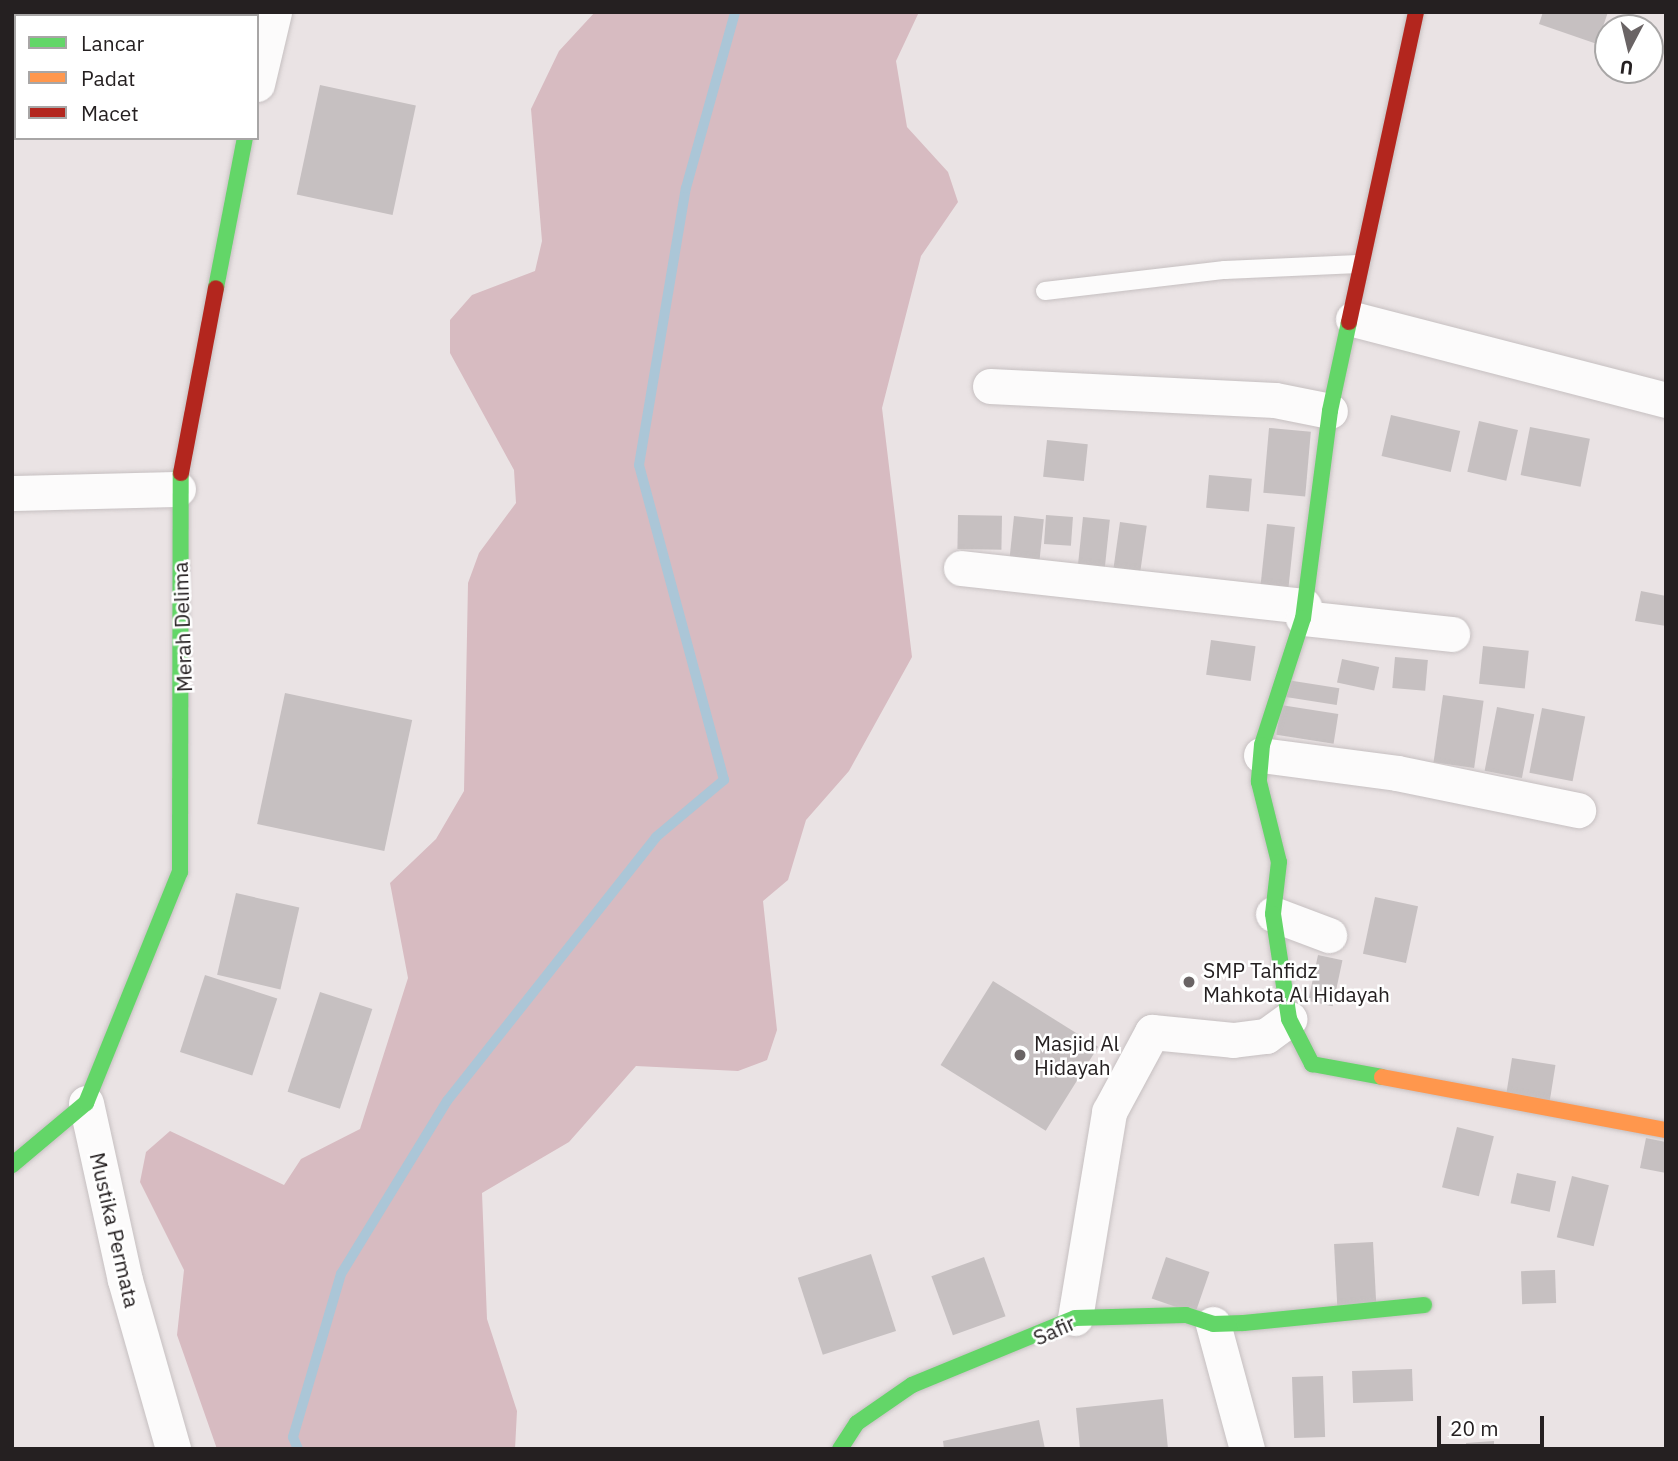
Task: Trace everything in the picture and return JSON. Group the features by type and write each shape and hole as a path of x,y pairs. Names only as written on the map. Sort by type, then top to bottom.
{"street":[{"path":"259,76 274,12"},
{"path":"1416,12 1359,264 1353,319 1330,411 1304,612 1261,755 1259,782 1279,862 1273,914 1289,1019 1312,1064 1666,1130"},
{"name":"Merah Delima","path":"86,1103 180,872 185,725 178,489 245,140"},
{"path":"1353,319 1666,400"},
{"path":"990,386 1275,400 1330,411"},
{"path":"12,493 178,489"},
{"path":"961,568 1452,634"},
{"path":"1261,755 1397,773 1578,810"},
{"path":"1273,914 1329,935"},
{"path":"1075,1318 1109,1112 1131,1062 1152,1032 1233,1040 1266,1036 1289,1019"},
{"path":"12,1165 86,1103"},
{"name":"Mustika Permata","path":"86,1103 125,1280 173,1449"},
{"name":"Safir","path":"840,1449 857,1423 912,1385 1075,1318 1186,1315 1213,1324 1424,1305"},
{"path":"1213,1324 1247,1449"}],"lane":[{"path":"1045,290 1224,270 1359,264"}],"shaded area":[{"path":"595,12 919,12 896,61 907,127 948,172 958,202 921,256 882,408 912,657 849,771 806,820 788,880 763,901 777,1030 767,1060 738,1071 636,1066 569,1142 482,1193 487,1319 517,1411 515,1449 217,1449 177,1335 184,1270 140,1182 146,1152 170,1131 284,1185 301,1159 360,1129 408,978 390,883 436,839 464,791 468,583 479,553 516,503 514,470 450,353 450,320 472,295 535,271 542,241 531,109 559,51"}],"building":[{"path":"106,12 181,12 143,14"},
{"path":"1543,12 1608,12 1594,14 1594,43 1539,24"},
{"path":"320,85 416,105 393,215 297,195"},
{"path":"1391,415 1460,431 1451,472 1382,456"},
{"path":"1479,421 1518,430 1506,481 1467,472"},
{"path":"1530,427 1590,439 1581,487 1521,475"},
{"path":"1269,428 1311,432 1305,496 1263,493"},
{"path":"1047,440 1088,444 1084,481 1043,477"},
{"path":"1209,475 1252,479 1249,512 1206,508"},
{"path":"958,515 1002,516 1001,550 957,549"},
{"path":"1046,515 1073,517 1071,546 1044,544"},
{"path":"1014,516 1044,519 1039,563 1009,560"},
{"path":"1083,517 1110,520 1105,570 1078,567"},
{"path":"1120,522 1147,526 1140,573 1113,570"},
{"path":"1267,524 1295,527 1288,589 1261,586"},
{"path":"1641,591 1666,596 1666,626 1635,621"},
{"path":"1211,640 1256,646 1251,681 1206,675"},
{"path":"1483,646 1529,651 1525,689 1479,684"},
{"path":"1395,657 1428,660 1425,691 1392,688"},
{"path":"1342,659 1379,667 1374,690 1337,682"},
{"path":"1287,680 1339,688 1337,705 1284,697"},
{"path":"285,693 412,720 384,851 257,824"},
{"path":"1443,695 1484,701 1474,768 1434,762"},
{"path":"1281,705 1338,714 1334,744 1276,735"},
{"path":"1497,707 1534,714 1522,778 1485,771"},
{"path":"1542,708 1585,716 1573,781 1529,773"},
{"path":"236,893 299,908 280,989 217,975"},
{"path":"1375,897 1418,906 1406,963 1363,954"},
{"path":"1318,955 1342,960 1333,1006 1308,1001"},
{"path":"205,975 277,998 252,1076 180,1052"},
{"name":"Masjid Al Hidayah","path":"993,981 1098,1047 1046,1131 941,1065"},
{"path":"320,992 372,1009 340,1109 288,1092"},
{"path":"1512,1058 1555,1065 1550,1100 1506,1094"},
{"path":"1457,1127 1494,1136 1479,1196 1442,1187"},
{"path":"1646,1138 1666,1142 1666,1173 1640,1168"},
{"path":"1517,1173 1556,1181 1550,1212 1511,1203"},
{"path":"1572,1176 1609,1185 1594,1246 1557,1237"},
{"path":"1373,1242 1376,1304 1337,1306 1334,1244"},
{"path":"871,1254 896,1331 823,1355 798,1278"},
{"path":"984,1257 1006,1316 953,1335 931,1276"},
{"path":"1166,1257 1209,1272 1195,1314 1152,1299"},
{"path":"1555,1270 1556,1303 1522,1304 1521,1271"},
{"path":"1412,1369 1413,1401 1353,1403 1352,1371"},
{"path":"1323,1376 1325,1437 1294,1438 1292,1377"},
{"path":"1163,1399 1168,1449 1080,1449 1076,1408"},
{"path":"1039,1420 1045,1449 944,1449 943,1441"},
{"path":"1494,1441 1494,1449 1467,1449 1466,1443"}],"waterway":[{"path":"298,1449 293,1437 341,1274 447,1101 656,837 724,780 639,465 686,188 735,12"}],"traffic: fast":[{"path":"216,288 245,140"},
{"path":"1349,322 1330,411 1303,618 1262,745 1259,782 1279,862 1273,914 1289,1019 1312,1064 1382,1077"},
{"path":"12,1165 86,1103 180,872 181,473"},
{"path":"840,1449 857,1423 912,1385 1075,1318 1186,1315 1213,1324 1244,1323 1424,1305"}],"traffic: slow":[{"path":"1382,1077 1666,1130"}],"traffic: jam":[{"path":"1349,322 1416,12"},
{"path":"181,473 216,288"}],"place":[{"name":"SMP Tahfidz Mahkota Al Hidayah","path":"1189,982"},
{"name":"Masjid Al Hidayah","path":"1020,1055"}]}
